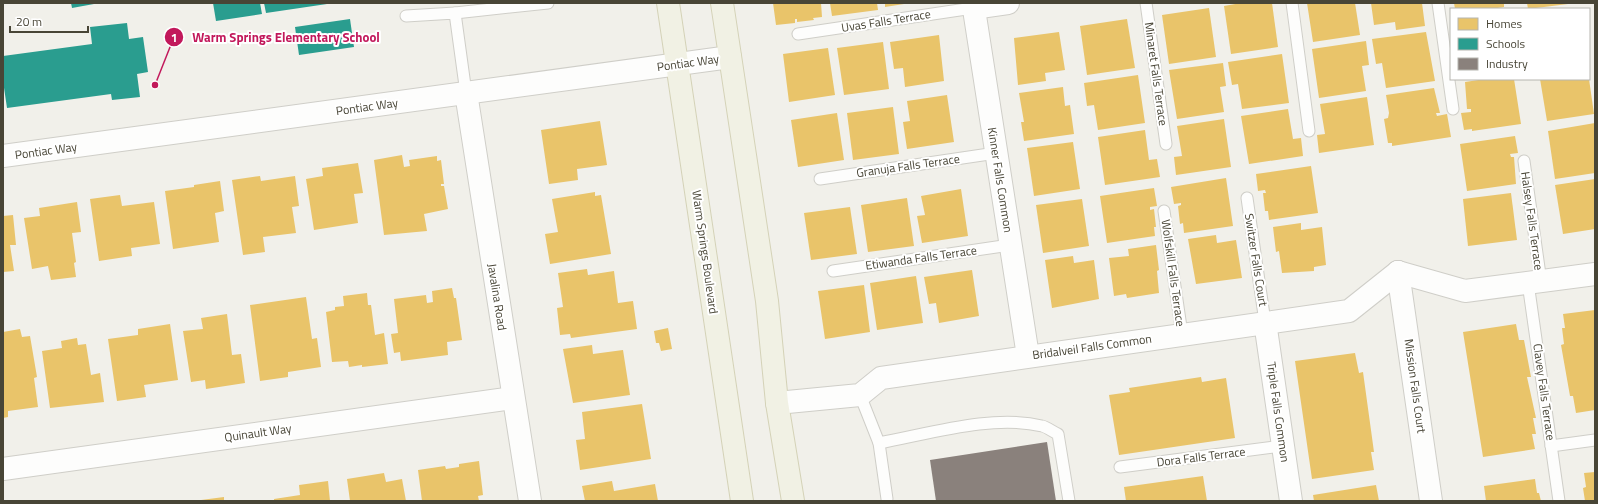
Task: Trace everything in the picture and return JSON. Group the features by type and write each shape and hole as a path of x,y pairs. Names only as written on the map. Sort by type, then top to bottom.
{"main road":[{"name":"Warm Springs Boulevard","path":"668,3 742,501"},
{"path":"722,3 767,301 777,403 793,501"}],"street":[{"path":"973,6 1008,3"},
{"name":"Kinner Falls Common","path":"973,6 1028,356"},
{"name":"Pontiac Way","path":"3,156 730,57"},
{"name":"Javalina Road","path":"466,93 530,501"},
{"path":"1398,272 1466,291 1595,274"},
{"name":"Bridalveil Falls Common","path":"860,395 881,378 1349,311 1398,272"},
{"name":"Mission Falls Court","path":"1398,272 1431,501"},
{"name":"Triple Falls Common","path":"1265,322 1291,501"},
{"path":"777,403 860,395"},
{"name":"Quinault Way","path":"3,469 513,398"}],"lane":[{"path":"406,16 455,13 548,3"},
{"name":"Minaret Falls Terrace","path":"1146,3 1166,144"},
{"path":"1292,3 1309,131"},
{"path":"1438,3 1453,109"},
{"name":"Uvas Falls Terrace","path":"798,34 973,6"},
{"path":"455,13 466,93"},
{"name":"Granuja Falls Terrace","path":"820,179 996,153"},
{"name":"Halsey Falls Terrace","path":"1524,161 1534,283"},
{"name":"Switzer Falls Court","path":"1247,198 1265,322"},
{"name":"Wolfskill Falls Terrace","path":"1164,211 1182,334"},
{"name":"Etiwanda Falls Terrace","path":"833,271 1010,245"},
{"name":"Clavey Falls Terrace","path":"1534,283 1551,446 1559,501"},
{"path":"860,395 879,443 887,499"},
{"path":"879,443 978,424 1017,423 1043,426 1058,434 1069,501"},
{"path":"1551,446 1595,440"},
{"name":"Dora Falls Terrace","path":"1120,467 1282,446"}],"building: Homes":[{"path":"773,3 821,3 822,17 813,18 814,20 797,22 797,19 795,19 795,23 776,25"},
{"path":"830,3 877,3 878,10 832,16"},
{"path":"885,3 904,3 904,4 885,7"},
{"path":"1241,3 1272,3 1278,47 1231,54 1224,6"},
{"path":"1307,3 1355,3 1360,35 1313,42"},
{"path":"1371,3 1422,3 1425,26 1396,30 1395,22 1374,25"},
{"path":"1454,3 1504,3 1504,7 1498,8 1455,8"},
{"path":"1527,3 1568,4 1536,8 1528,8"},
{"path":"1209,8 1216,57 1169,64 1162,15"},
{"path":"1127,19 1135,68 1087,75 1080,26"},
{"path":"1059,32 1065,70 1045,73 1046,81 1018,85 1014,38"},
{"path":"1426,32 1435,81 1386,88 1382,63 1376,64 1372,39"},
{"path":"939,35 944,81 905,87 903,68 894,69 890,42"},
{"path":"1366,41 1369,65 1362,66 1366,91 1319,98 1312,49"},
{"path":"883,42 889,89 844,95 837,48"},
{"path":"828,48 835,95 789,102 783,54"},
{"path":"1282,54 1289,103 1242,109 1238,84 1232,85 1228,62"},
{"path":"1223,63 1226,86 1220,87 1224,112 1177,119 1169,70"},
{"path":"1138,75 1145,123 1098,130 1094,105 1087,106 1084,83"},
{"path":"1478,80 1514,80 1521,124 1472,131 1472,129 1464,130 1461,113 1471,112 1471,109 1467,109 1465,82"},
{"path":"1540,80 1589,80 1594,114 1547,121"},
{"path":"1063,87 1065,106 1070,105 1074,134 1024,141 1021,122 1024,122 1019,93"},
{"path":"1434,88 1440,113 1436,113 1437,116 1447,114 1451,137 1392,146 1392,143 1388,143 1384,119 1388,118 1389,113 1386,95"},
{"path":"947,95 954,142 907,149 903,122 910,121 907,101"},
{"path":"1367,97 1374,145 1319,153 1317,135 1325,134 1320,104"},
{"path":"893,107 899,154 853,160 847,113"},
{"path":"1288,109 1293,139 1301,138 1303,156 1249,164 1241,116"},
{"path":"837,113 844,160 798,167 791,120"},
{"path":"1224,119 1231,167 1176,175 1174,157 1182,156 1177,126"},
{"path":"600,121 607,165 577,169 578,180 549,184 541,130"},
{"path":"1595,123 1595,173 1555,179 1548,131"},
{"path":"1145,130 1149,160 1157,159 1160,177 1105,185 1098,137"},
{"path":"1515,136 1518,153 1510,154 1511,157 1514,157 1516,184 1467,191 1460,144"},
{"path":"1073,142 1080,189 1034,196 1027,148"},
{"path":"402,155 404,167 410,166 409,160 437,156 437,161 441,160 444,184 441,184 441,186 444,186 448,209 424,214 427,231 384,235 374,160"},
{"path":"358,163 363,193 354,194 358,223 314,230 306,179 323,176 322,168"},
{"path":"1311,166 1318,213 1269,220 1268,211 1265,211 1263,193 1266,193 1265,190 1258,191 1256,174"},
{"path":"260,176 261,181 295,176 299,206 292,207 296,233 263,237 265,252 243,255 232,180"},
{"path":"1226,178 1233,226 1184,233 1183,223 1180,224 1178,206 1181,205 1181,203 1174,204 1171,187"},
{"path":"1595,179 1595,229 1563,234 1555,185"},
{"path":"220,181 224,211 215,213 219,242 173,249 165,191 194,187 194,185"},
{"path":"1154,188 1157,206 1150,207 1150,210 1154,209 1156,227 1154,227 1155,236 1107,243 1100,196"},
{"path":"961,189 968,236 922,243 917,216 925,215 921,196"},
{"path":"595,192 595,196 601,195 611,254 550,264 545,234 558,232 552,199"},
{"path":"1511,193 1517,240 1468,246 1463,199"},
{"path":"120,195 122,206 154,202 160,244 131,248 132,256 99,261 90,199"},
{"path":"907,198 914,246 868,252 861,205"},
{"path":"1082,199 1089,246 1043,253 1036,205"},
{"path":"77,202 81,232 72,233 76,262 74,263 76,277 51,280 48,266 32,269 24,218 40,216 39,208"},
{"path":"850,207 857,254 811,260 804,213"},
{"path":"13,215 16,245 10,245 14,271 3,272 3,216"},
{"path":"1301,223 1301,230 1322,227 1326,265 1314,267 1314,271 1282,273 1279,251 1276,252 1273,227"},
{"path":"1216,235 1217,243 1236,240 1242,278 1196,284 1188,239"},
{"path":"1156,245 1159,270 1157,271 1159,293 1127,298 1126,294 1114,296 1109,258 1129,256 1128,249"},
{"path":"1073,256 1074,263 1094,260 1099,299 1052,308 1045,260"},
{"path":"587,269 588,275 614,271 618,303 633,301 637,329 571,338 570,334 560,335 557,308 563,307 558,273"},
{"path":"972,270 979,316 939,323 936,303 929,304 924,277"},
{"path":"916,276 923,323 877,330 870,283"},
{"path":"864,285 870,332 825,339 818,291"},
{"path":"452,288 454,298 456,298 462,340 447,342 448,355 401,361 400,352 394,353 391,334 398,333 394,299 426,295 427,303 433,302 432,291"},
{"path":"367,293 368,305 371,305 375,335 384,333 388,364 349,367 348,361 332,362 326,312 335,310 335,307 344,306 343,296"},
{"path":"306,297 312,339 317,338 321,367 288,372 288,377 260,381 250,305"},
{"path":"1595,310 1595,410 1576,413 1573,396 1570,396 1561,345 1564,344 1562,328 1565,328 1563,314"},
{"path":"227,314 232,355 241,354 245,383 206,389 205,380 191,382 183,331 203,329 201,318"},
{"path":"170,324 178,380 144,385 146,397 117,401 108,339 138,335 138,329"},
{"path":"1516,324 1519,340 1524,340 1531,377 1527,377 1536,418 1533,418 1536,434 1532,434 1535,449 1483,457 1463,332"},
{"path":"668,328 672,349 661,351 659,343 656,343 654,331"},
{"path":"20,329 22,337 30,336 37,377 34,378 38,407 8,411 8,417 3,418 3,332"},
{"path":"77,338 78,345 86,344 91,375 100,373 104,402 50,408 42,351 62,348 61,341"},
{"path":"592,345 593,354 623,350 630,395 573,403 563,349"},
{"path":"1355,353 1359,373 1363,372 1374,452 1371,452 1374,470 1312,479 1295,361"},
{"path":"1201,377 1202,382 1226,378 1235,438 1119,455 1109,395 1130,392 1129,388"},
{"path":"642,404 651,459 580,470 576,440 585,439 582,412"},
{"path":"479,461 483,495 478,496 479,501 422,501 418,470 445,466 446,469 459,467 459,464"},
{"path":"1595,472 1595,501 1585,501 1583,488 1586,487 1584,473"},
{"path":"384,473 386,482 402,479 406,501 350,501 347,479"},
{"path":"1203,476 1207,501 1126,501 1124,487"},
{"path":"1535,479 1537,493 1539,493 1541,501 1486,501 1484,486"},
{"path":"328,481 330,501 274,501 274,499 300,495 299,485"},
{"path":"612,481 614,491 655,484 658,501 585,501 582,486"},
{"path":"1376,485 1379,501 1314,501 1313,495"},
{"path":"224,497 224,501 201,501 201,500"}],"building: Schools":[{"path":"71,3 94,3 94,4 72,8"},
{"path":"213,3 260,3 262,14 216,21"},
{"path":"264,3 326,3 327,4 266,13"},
{"path":"350,19 354,47 299,55 295,27"},
{"path":"127,23 129,39 143,37 148,72 137,74 140,97 112,100 111,94 7,108 3,81 3,56 92,44 90,27"}],"building: Industry":[{"path":"1047,442 1056,501 936,501 930,460"}],"place":[{"name":"Warm Springs Elementary School","path":"155,85"}]}
